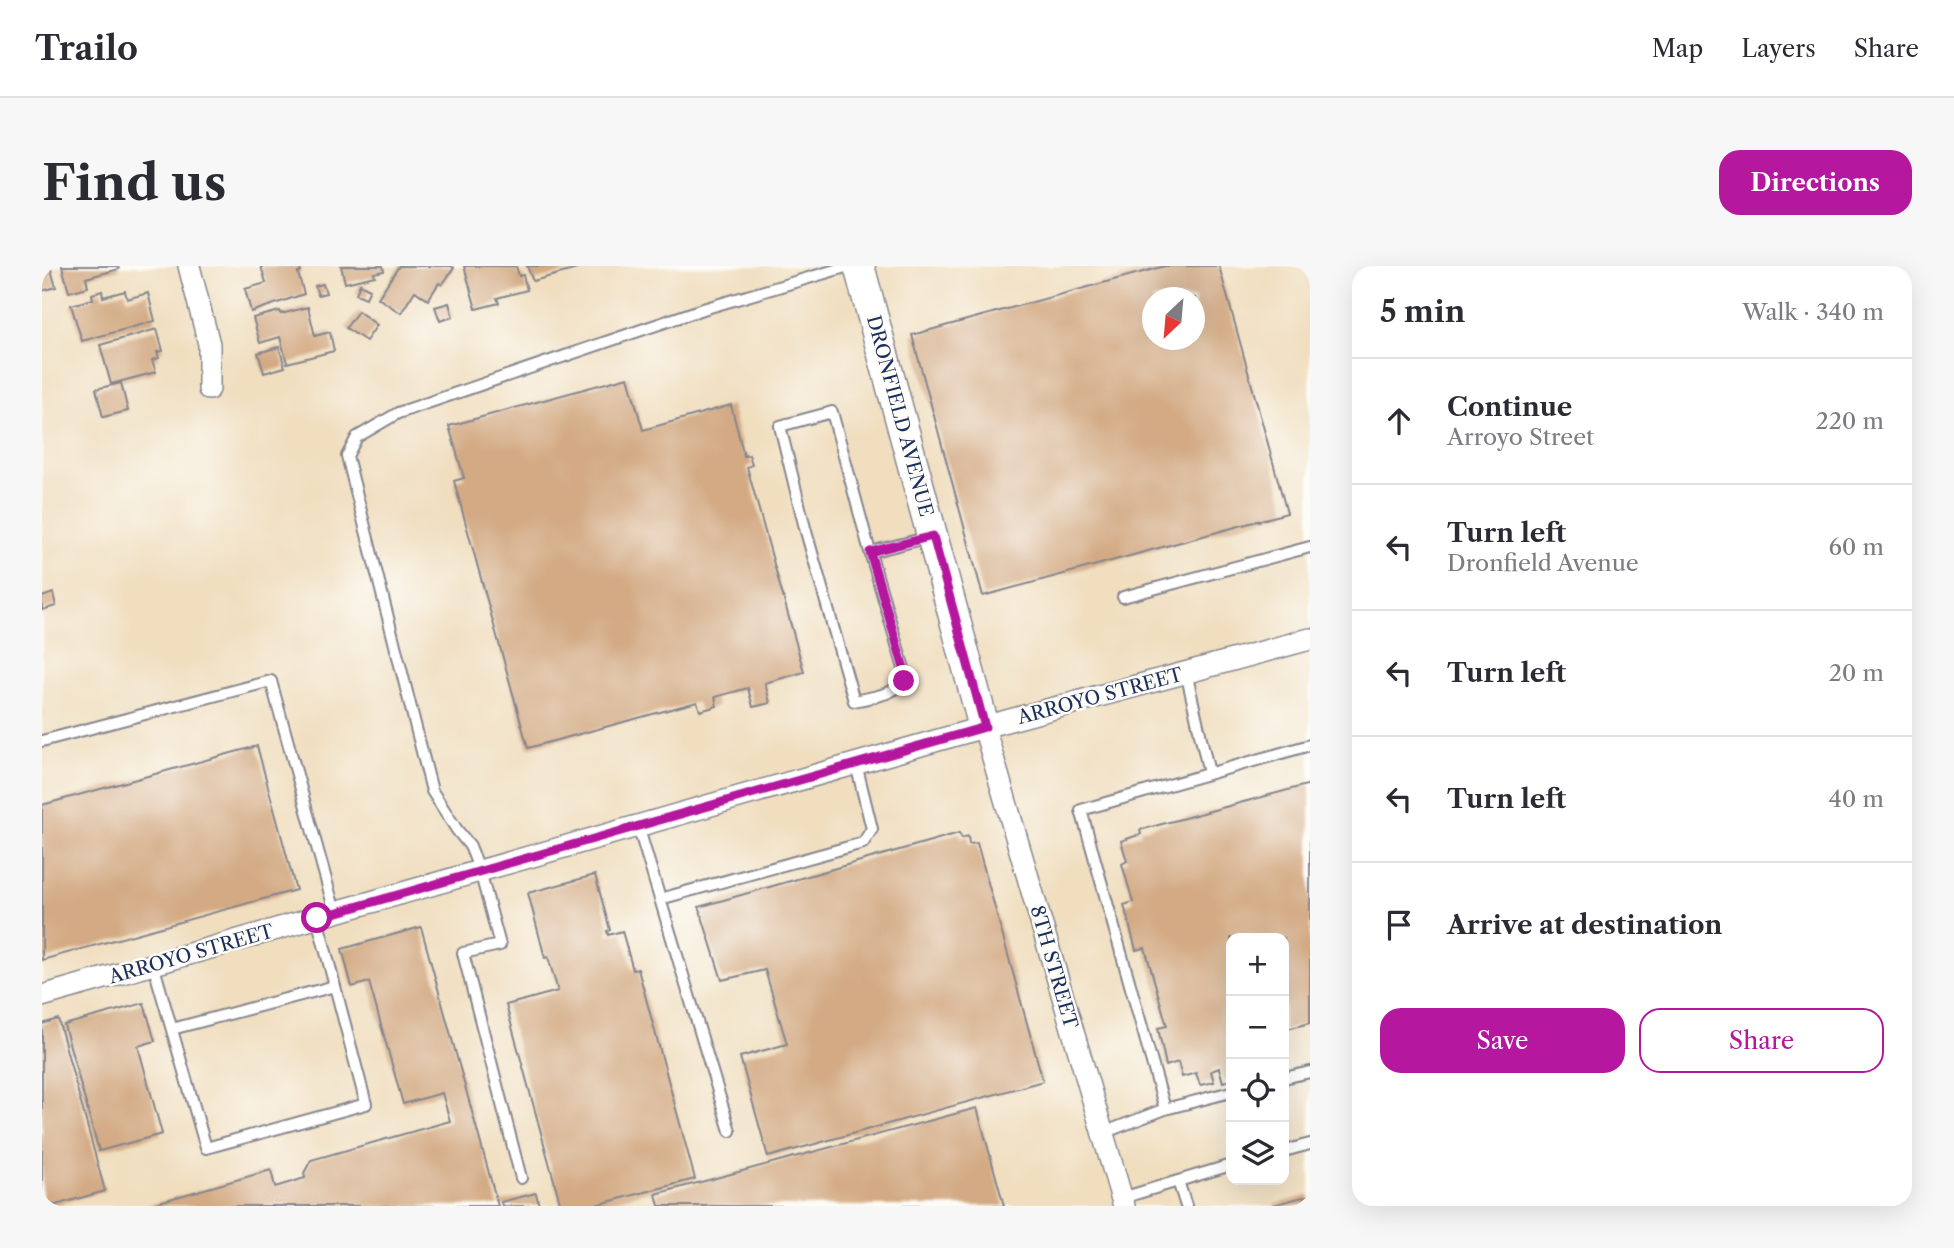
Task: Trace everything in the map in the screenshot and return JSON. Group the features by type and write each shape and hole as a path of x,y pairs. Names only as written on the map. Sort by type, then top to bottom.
{"street":[{"path":"189,266 209,344 209,388"},
{"name":"DRONFIELD AVENUE","path":"859,266 985,727"},
{"name":"ARROYO STREET","path":"42,996 985,727 1310,639"},
{"name":"8TH STREET","path":"985,727 1123,1202"}],"lane":[{"path":"521,1178 463,953 500,945 480,871 470,846 432,791 347,456 357,437 398,414 713,306 849,266"},
{"path":"832,412 870,552 905,672 904,681 895,691 853,701 780,426 832,412"},
{"path":"870,552 933,536"},
{"path":"1123,597 1310,547"},
{"path":"1186,672 1209,773"},
{"path":"42,741 271,681 326,915 335,986 366,1104 206,1148 153,964"},
{"path":"1166,1109 1081,810 1310,745"},
{"path":"660,899 863,844 872,829 856,764"},
{"path":"638,826 730,1131"},
{"path":"172,1029 335,986"},
{"path":"1289,1077 1310,1072"},
{"path":"1102,1133 1166,1109 1226,1093"},
{"path":"1289,1150 1310,1144"},
{"path":"1123,1202 1226,1167"},
{"path":"1178,1181 1186,1206"}],"building":[{"path":"42,266 50,266 56,287 42,291"},
{"path":"62,266 118,266 119,269 86,278 88,287 69,292"},
{"path":"261,266 299,266 301,272 298,273 304,294 251,312 245,289 266,283"},
{"path":"341,266 383,266 384,271 374,273 375,276 345,283"},
{"path":"399,266 454,268 442,285 439,283 428,300 415,291 401,313 378,298"},
{"path":"464,266 516,266 519,276 523,275 527,290 497,298 499,303 476,309"},
{"path":"527,266 576,266 577,269 533,281"},
{"path":"1165,266 1219,266 1287,513 983,596 912,335"},
{"path":"323,284 326,293 318,295 315,286"},
{"path":"360,284 370,289 366,298 356,294"},
{"path":"102,291 103,297 125,291 127,299 148,293 155,321 82,341 71,305 93,299 92,294"},
{"path":"449,303 453,317 440,321 435,307"},
{"path":"308,307 315,336 330,332 334,351 287,363 280,337 260,343 253,318"},
{"path":"358,311 377,325 366,341 346,328"},
{"path":"157,329 163,351 157,352 159,358 152,360 156,372 111,384 100,345"},
{"path":"279,347 285,367 264,373 258,353"},
{"path":"628,377 643,430 731,405 744,456 749,455 752,465 747,467 804,672 765,683 770,703 753,707 748,688 715,697 717,706 700,711 697,702 528,748 454,481 464,478 449,426"},
{"path":"121,383 128,411 103,417 96,389"},
{"path":"53,593 56,606 42,610 42,597"},
{"path":"257,746 296,890 42,960 42,805"},
{"path":"1310,784 1310,1023 1289,1029 1289,933 1226,933 1226,1081 1223,1082 1219,1068 1211,1071 1214,1082 1200,1085 1196,1073 1182,1077 1178,1062 1166,1066 1158,1028 1167,1026 1145,948 1136,950 1124,905 1133,902 1122,864 1127,861 1121,841 1141,834 1140,830"},
{"path":"959,833 962,838 968,836 969,844 977,843 1043,1081 768,1157 740,1057 787,1044 765,970 722,980 699,907"},
{"path":"595,875 610,930 607,931 608,935 622,931 633,970 638,969 695,1179 592,1206 561,1206 506,1005 558,991 548,957 545,958 528,893"},
{"path":"421,927 498,1206 145,1206 271,1170 275,1187 305,1178 304,1173 311,1160 450,1121 442,1093 403,1104 369,982 352,987 342,949"},
{"path":"144,1003 155,1041 138,1046 162,1134 99,1151 64,1025"},
{"path":"58,1019 105,1191 52,1206 42,1206 42,1024"},
{"path":"977,1108 1004,1206 659,1206 656,1194"},
{"path":"536,1193 539,1206 502,1206 501,1202"},
{"path":"1310,1195 1310,1206 1273,1206 1273,1205"}],"route":[{"path":"317,918 985,727 933,536 870,552 905,672 904,681"}]}
